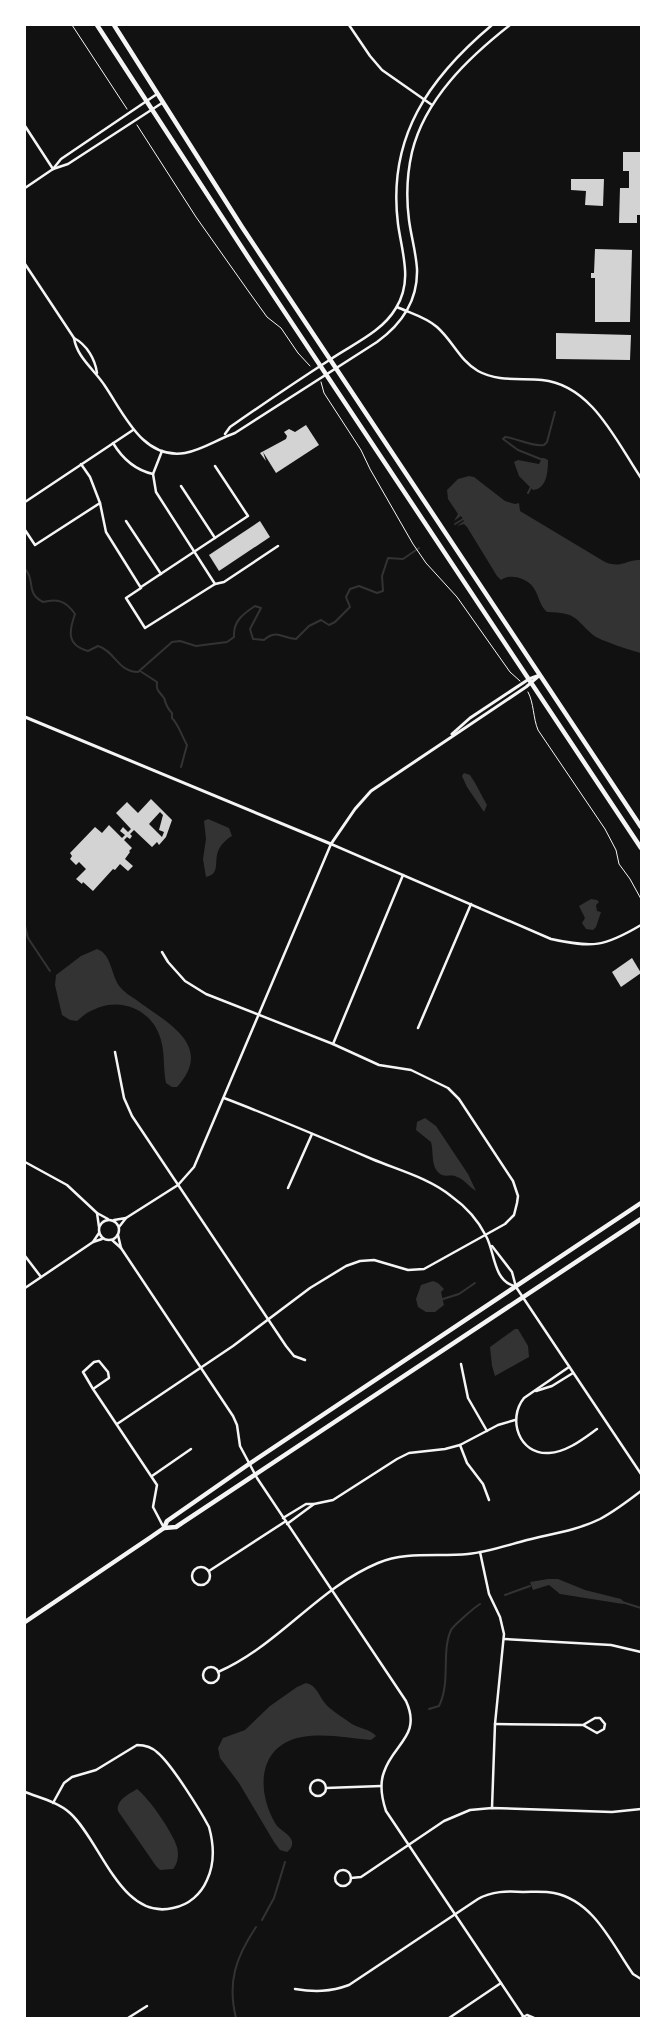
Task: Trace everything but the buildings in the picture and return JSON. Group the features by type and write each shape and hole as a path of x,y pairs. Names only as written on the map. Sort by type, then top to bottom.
{"main road":[{"path":"97,25 641,848"},
{"path":"114,25 162,102 330,359 641,827"},
{"path":"25,1622 152,1537 164,1528 167,1521 249,1464 641,1203"},
{"path":"164,1528 176,1527 641,1219"}],"street":[{"path":"349,25 382,70 432,105"},
{"path":"224,436 230,427 378,328 397,307 404,287 406,270 397,211 398,171 407,132 423,100 446,69 492,25"},
{"path":"25,264 74,338 75,346 82,358 97,373 139,437 162,451 184,453 235,433 388,334 407,311 416,287 417,269 408,210 409,166 416,137 432,105 445,87 469,60 510,25"},
{"path":"53,169 61,159 157,94"},
{"path":"25,188 53,169 68,164 162,102"},
{"path":"26,127 53,169"},
{"path":"397,307 432,322 464,360 482,373 500,379 550,382 565,386 578,394 596,412 641,478"},
{"path":"74,338 80,341 90,353 97,373"},
{"path":"25,502 113,442 134,430"},
{"path":"113,442 119,453 132,465 153,474"},
{"path":"162,451 153,474 156,492 215,584"},
{"path":"81,464 90,477 100,502 106,532 141,588"},
{"path":"215,466 248,516 126,598 145,628 215,584 224,582 278,546"},
{"path":"181,486 215,538"},
{"path":"25,530 35,545 100,502"},
{"path":"126,521 161,574"},
{"path":"443,742 470,718 523,683 540,675"},
{"path":"121,1248 118,1235 119,1227 126,1218 178,1185 197,1161 331,844 355,809 371,791 526,687 530,681"},
{"path":"25,717 331,844 551,939 580,945 611,941 641,925"},
{"path":"333,1044 403,875"},
{"path":"418,1028 470,904"},
{"path":"117,1424 268,1321 310,1288 346,1266 360,1261 374,1260 408,1270 424,1268 443,1260 511,1219 516,1210 518,1196 511,1178 455,1093 445,1086 411,1070 379,1065 333,1044 194,988 173,969 162,952"},
{"path":"115,1052 124,1098 128,1108 268,1321 291,1353 305,1360"},
{"path":"224,1098 441,1189 464,1207 486,1234 496,1266 507,1284 516,1287"},
{"path":"288,1188 312,1134"},
{"path":"25,1162 67,1185 96,1213 111,1220 119,1227"},
{"path":"93,1242 99,1227 96,1213"},
{"path":"99,1227 103,1222 126,1218"},
{"path":"98,1232 102,1239"},
{"path":"112,1240 118,1235"},
{"path":"25,1288 93,1242 102,1239 112,1240 121,1248 233,1416 237,1426 240,1446 255,1474 410,1708 411,1722 407,1736 387,1765 381,1786 386,1811 522,2017 530,2015 534,2018"},
{"path":"491,1245 512,1272 516,1287 522,1297 641,1474"},
{"path":"25,1256 41,1278"},
{"path":"94,1390 109,1378 108,1372 99,1361 94,1362 83,1372 94,1390 152,1476 157,1485 153,1507 164,1528"},
{"path":"462,1364 468,1398 487,1431"},
{"path":"569,1366 524,1398 519,1404 515,1420 518,1431 531,1449 542,1453 562,1450 580,1441 597,1429"},
{"path":"532,1392 552,1386 573,1373"},
{"path":"283,1518 303,1505 333,1500 409,1453 445,1449 460,1445 507,1421 515,1420"},
{"path":"460,1445 467,1463 483,1484 489,1500"},
{"path":"152,1476 191,1449"},
{"path":"218,1672 235,1664 260,1647 333,1590 364,1570 390,1559 408,1556 480,1552 586,1525 614,1510 641,1491"},
{"path":"209,1572 314,1504"},
{"path":"480,1552 489,1592 501,1622 504,1639 495,1724 492,1808"},
{"path":"204,1568 209,1572 209,1580 205,1584 199,1585 194,1581 193,1573 196,1569 204,1568"},
{"path":"504,1639 611,1644 641,1652"},
{"path":"212,1667 218,1672 219,1677 213,1683 208,1683 204,1679 203,1674 207,1668 212,1667"},
{"path":"495,1724 583,1725 597,1733 604,1729 605,1724 600,1718 595,1718 583,1725"},
{"path":"25,1792 53,1803 71,1814 82,1827 125,1891 134,1900 143,1905 164,1910 175,1908 192,1899 206,1883 210,1873 213,1852 213,1840 209,1827 164,1760 152,1748 144,1745 137,1746 96,1770 72,1778 64,1783 53,1803"},
{"path":"318,1780 324,1783 326,1788 318,1796 313,1795 309,1789 311,1782 318,1780"},
{"path":"326,1788 381,1786"},
{"path":"351,1878 361,1877 444,1821 476,1810 492,1808 612,1812 641,1809"},
{"path":"342,1870 347,1871 351,1878 350,1883 343,1886 338,1884 335,1877 342,1870"},
{"path":"295,1989 313,1992 344,1987 361,1978 478,1899 493,1892 536,1892 562,1895 577,1902 591,1913 633,1974 641,1979"},
{"path":"451,2017 501,1983"},
{"path":"128,2018 147,2006"}],"path":[{"path":"72,25 119,97"},
{"path":"146,138 196,217 267,317 281,328 298,354 314,370"},
{"path":"319,379 324,393 361,450 370,470 418,552 457,597 510,672 523,683"},
{"path":"526,687 531,698 532,712 538,730 605,829 616,850 619,864 641,898"}],"shaded area":[{"path":"542,458 548,460 546,479 538,489 533,490 519,476 514,462 518,460 539,464"},
{"path":"469,476 474,477 505,501 515,504 519,503 520,511 605,562 620,564 641,560 641,653 596,637 574,617 564,613 547,612 542,606 537,593 527,581 518,577 509,577 501,580 497,576 467,527 464,524 457,526 464,521 461,516 454,521 458,514 448,499 447,490 458,479"},
{"path":"464,773 470,775 487,805 484,812 467,787 462,776"},
{"path":"208,819 229,828 232,836 219,849 215,871 206,877 203,859 206,839 204,821"},
{"path":"591,899 599,902 596,905 597,911 601,912 596,927 593,930 586,929 582,923 585,918 579,906"},
{"path":"97,949 106,956 122,989 172,1026 189,1047 191,1059 187,1072 177,1087 172,1087 166,1083 163,1051 157,1030 151,1021 134,1008 125,1005 104,1006 91,1011 77,1021 70,1020 62,1015 55,985 56,975 81,956"},
{"path":"425,1118 436,1126 468,1174 476,1191 460,1178 442,1175 438,1172 434,1165 431,1142 416,1130 417,1122"},
{"path":"433,1281 444,1289 441,1292 444,1305 435,1312 426,1312 418,1307 416,1299 421,1285"},
{"path":"515,1329 518,1329 528,1346 529,1357 495,1376 490,1347"},
{"path":"558,1579 585,1590 621,1599 624,1602 623,1604 560,1594 549,1585 533,1590 530,1582"},
{"path":"306,1683 315,1688 332,1710 352,1724 376,1736 371,1740 328,1736 302,1737 287,1742 277,1749 269,1759 265,1771 265,1797 275,1823 292,1841 292,1846 287,1852 280,1850 274,1842 239,1783 220,1758 218,1748 223,1738 245,1730 270,1706"},
{"path":"137,1789 154,1808 175,1841 178,1856 173,1869 160,1870 156,1866 118,1811 121,1801"}],"waterway":[{"path":"543,460 518,450 503,439 505,437 534,445 544,445 547,442 555,412"},
{"path":"528,493 531,487"},
{"path":"455,524 465,518"},
{"path":"25,569 30,578 34,595 43,602 53,600 65,603 75,614 71,626 71,637 76,645 88,651 98,646 109,652 126,669 138,672 172,642 180,641 196,646 227,642 234,637 235,627 240,618 255,606 261,608 250,629 253,639 264,640 273,635 296,639 309,626 321,620 329,625 335,622 350,607 346,597 350,589 359,586 377,593 383,591 382,576 388,558 403,559 419,548"},
{"path":"140,671 157,682 157,689 164,698 172,713 172,718 187,745 181,767"},
{"path":"25,926 28,938 50,971"},
{"path":"443,1299 459,1294 475,1283"},
{"path":"505,1595 530,1586"},
{"path":"622,1602 641,1608"},
{"path":"429,1709 439,1706 443,1697 448,1639 451,1630 480,1604"},
{"path":"262,1920 274,1898 285,1862"},
{"path":"236,2018 233,2005 235,1970 243,1949 256,1927"}]}
